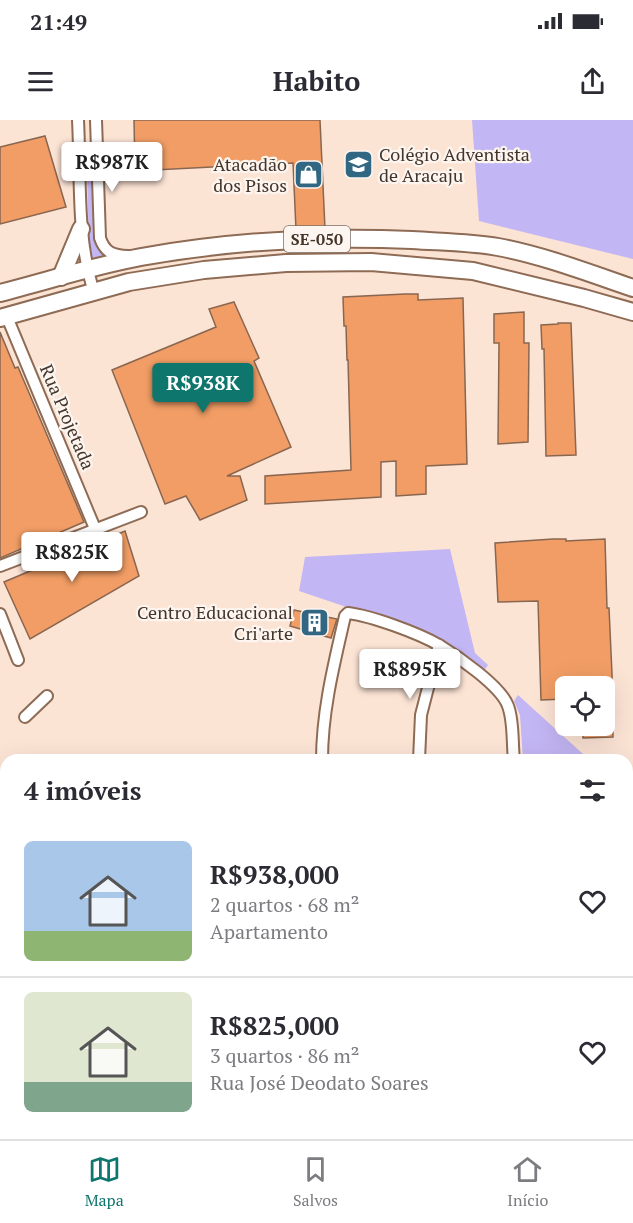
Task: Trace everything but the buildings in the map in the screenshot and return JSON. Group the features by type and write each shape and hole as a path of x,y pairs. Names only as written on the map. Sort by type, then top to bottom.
{"main road":[{"path":"61,277 81,229"},
{"name":"SE-050","path":"0,293 88,269 140,258 205,248 302,239 435,241 496,247 544,258 633,288"},
{"name":"SE-050","path":"3,318 129,282 204,270 286,263 372,262 473,271 633,312"}],"street":[{"path":"78,120 81,229 94,292"},
{"path":"96,120 100,238 111,253 140,258"},
{"path":"80,171 90,174 97,172"},
{"name":"Rua Projetada","path":"3,318 96,531"},
{"path":"0,566 141,512"},
{"path":"322,754 327,698 346,614 350,613 380,621 439,645 486,679 507,704 513,754"},
{"path":"0,614 11,637 18,660"},
{"path":"419,754 421,715 439,645"},
{"path":"25,717 47,696"}],"shaded area":[{"path":"472,120 633,120 633,259 479,221"},
{"path":"87,176 96,176 98,243 109,257 92,260 89,244"},
{"path":"450,549 475,653 488,665 484,671 432,636 299,591 305,557"},
{"path":"518,695 555,729 555,736 563,736 583,754 523,754 520,715 514,701"}],"place":[{"name":"Colégio Adventista de Aracaju","path":"358,165"},
{"name":"Atacadão dos Pisos","path":"308,175"},
{"name":"Centro Educacional Cri'arte","path":"314,623"}]}
